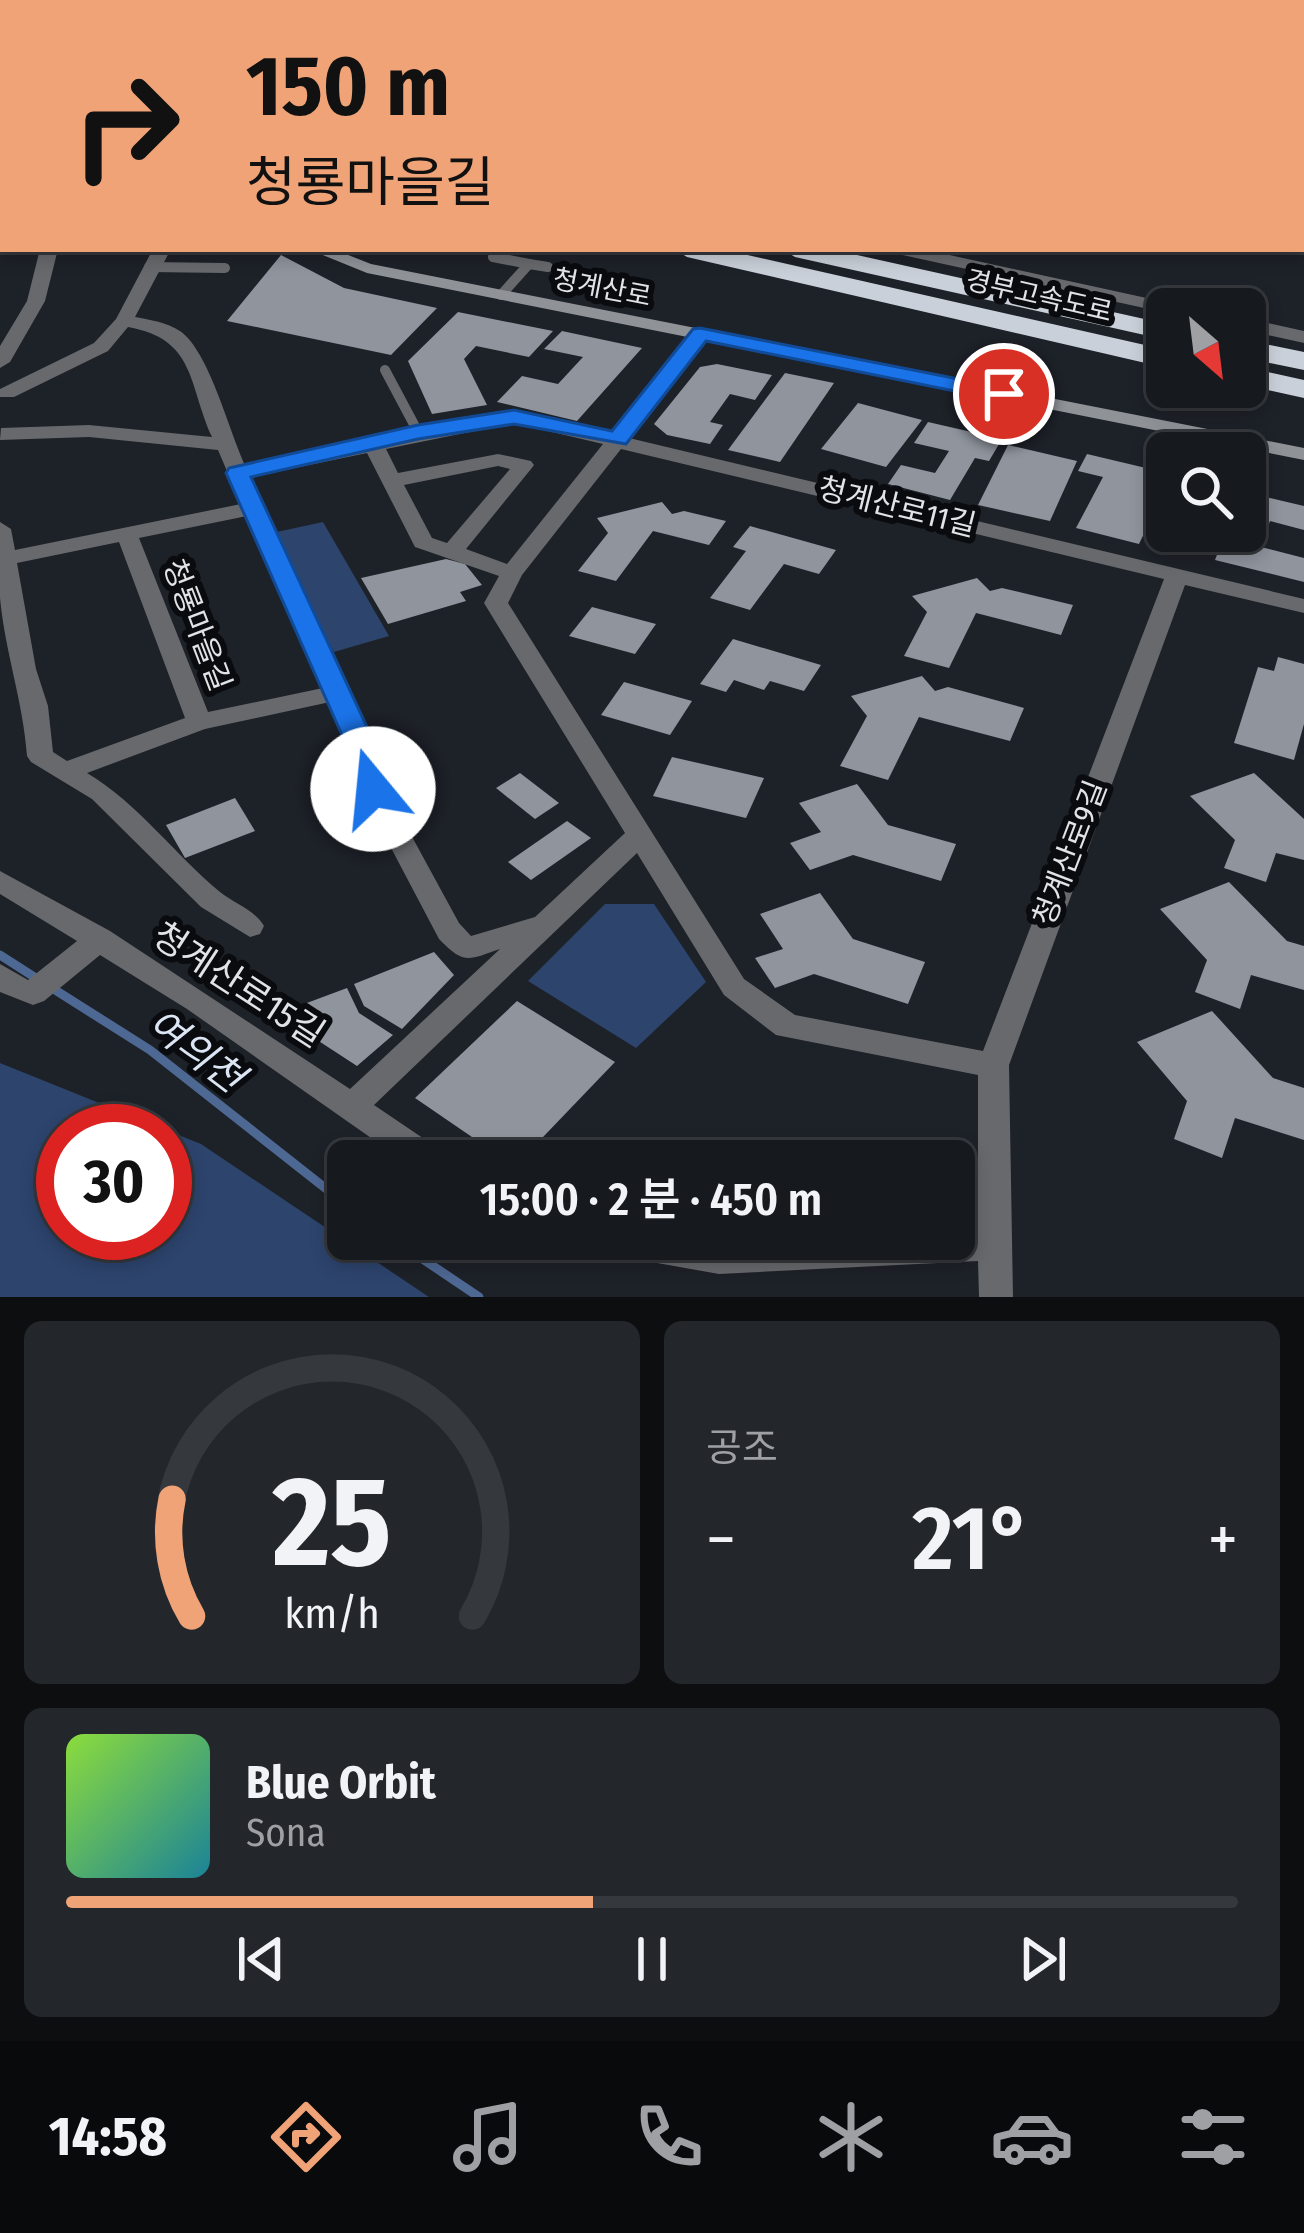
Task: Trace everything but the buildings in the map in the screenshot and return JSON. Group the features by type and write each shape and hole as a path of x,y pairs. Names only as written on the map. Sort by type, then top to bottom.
{"highway":[{"name":"경부고속도로","path":"700,252 1146,353"},
{"name":"경부고속도로","path":"808,252 1146,327"},
{"path":"1266,353 1304,361"},
{"path":"1266,381 1304,389"}],"street":[{"path":"0,362 36,301 49,252"},
{"path":"160,252 124,321 101,347 3,391 11,409 0,435 88,430 226,446"},
{"name":"청계산로","path":"325,252 367,268 502,296 1304,454"},
{"path":"912,252 1146,303"},
{"path":"124,321 177,337 191,355 253,508 360,742 373,789 449,931 466,949 540,925"},
{"path":"1266,329 1304,337"},
{"path":"700,334 512,573 496,603 734,987 787,1026 993,1065"},
{"name":"청계산로11길","path":"372,442 514,417 1177,576"},
{"path":"238,473 372,442 423,542 512,573"},
{"path":"392,481 498,460 524,465 451,553"},
{"path":"127,534 253,508"},
{"path":"0,529 6,558 7,617 36,706 40,756 101,793 211,901 250,926"},
{"name":"청룡마을길","path":"6,558 127,534 199,722 66,771"},
{"path":"1177,576 1304,606"},
{"name":"청계산로9길","path":"994,1270 993,1065 1177,576"},
{"path":"199,722 336,693"},
{"path":"352,1106 640,835"},
{"name":"청계산로15길","path":"0,881 100,939 400,1140"},
{"path":"0,974 16,989 33,993 100,939"},
{"path":"744,1260 994,1270"}],"lane":[{"path":"493,257 548,267"},
{"path":"502,296 529,263"},
{"path":"149,267 225,268"},
{"path":"385,370 418,432"}],"shaded area":[{"path":"323,522 389,636 334,652 272,533"},
{"path":"605,904 654,904 706,982 636,1048 528,981"},
{"path":"0,1063 102,1104 36,1104 36,1260 192,1260 192,1140 327,1229 327,1260 374,1260 429,1297 0,1297"}],"waterway":[{"name":"여의천","path":"0,955 39,980"},
{"name":"여의천","path":"52,988 150,1050 327,1189"},
{"name":"여의천","path":"424,1260 479,1297"}],"route":[{"path":"373,789 360,742 238,473 418,432 514,417 618,439 700,334 1004,394"}]}
